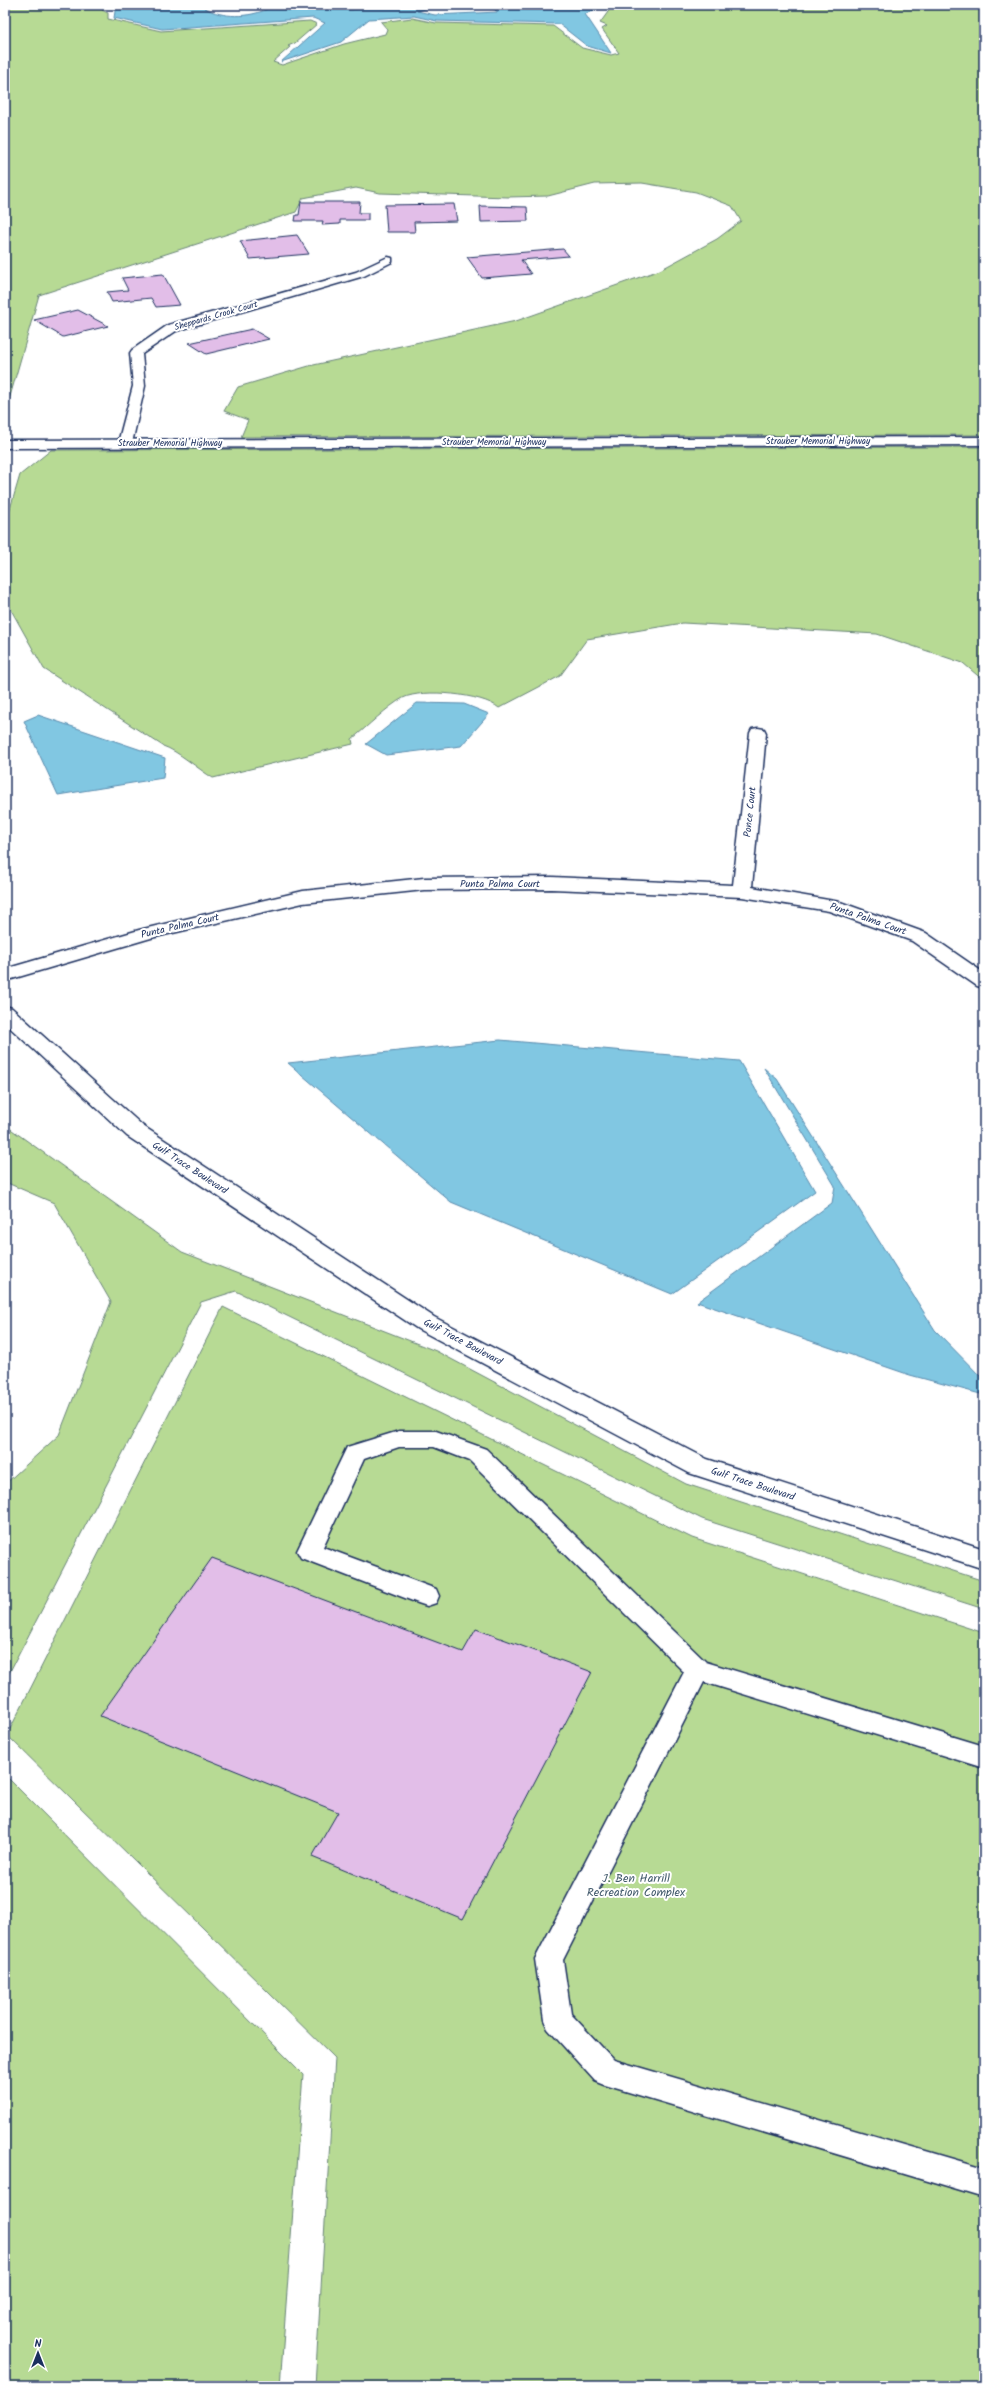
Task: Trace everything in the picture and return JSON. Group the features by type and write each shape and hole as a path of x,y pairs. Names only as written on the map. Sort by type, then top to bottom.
{"street":[{"name":"Sheppards Crook Court","path":"125,443 139,386 136,353 172,328 360,274 388,260"},
{"name":"Strauber Memorial Highway","path":"5,444 984,441"},
{"name":"Ponce Court","path":"742,891 758,733"},
{"name":"Punta Palma Court","path":"5,975 146,934 303,897 424,884 552,883 742,891 833,906 919,937 984,982"},
{"name":"Gulf Trace Boulevard","path":"5,1012 135,1131 426,1323 698,1466 984,1559"}],"lane":[{"path":"427,1596 309,1551 355,1454 399,1439 436,1439 478,1455 698,1670 984,1757"},
{"path":"698,1670 549,1959 558,2020 605,2071 984,2183"}],"green space":[{"path":"5,5 107,5 102,10 108,13 108,19 161,31 310,21 317,24 295,43 288,46 290,47 273,62 282,65 344,44 385,34 387,29 381,22 412,18 436,23 553,26 582,48 611,55 619,53 602,29 607,26 600,23 613,5 984,5 984,435 241,437 248,420 224,411 238,387 309,366 516,321 660,270 717,239 741,221 732,206 696,192 642,183 595,184 548,196 508,197 380,193 356,188 303,198 296,212 39,295 5,414"},
{"path":"984,447 984,681 963,663 877,634 683,623 587,639 560,676 499,708 491,703 467,696 438,693 412,695 403,698 384,711 352,739 353,744 213,778 169,748 163,746 44,669 5,599 5,526 20,475 51,450"},
{"path":"5,1125 182,1252 436,1351 686,1484 984,1581 984,1609 702,1519 236,1291 201,1302 5,1681 5,1484 59,1435 111,1302 54,1203 5,1182"},
{"name":"J. Ben Harrill Recreation Complex","path":"223,1307 692,1538 984,1633 984,2386 315,2386 335,2058 7,1735"},
{"path":"5,1775 303,2074 280,2386 5,2386"}],"water":[{"path":"116,5 218,5 205,8 219,14 236,16 252,14 267,9 250,5 325,6 351,10 368,7 367,5 443,5 417,11 435,15 498,12 488,5 597,5 600,7 585,14 611,53 587,46 559,24 437,21 414,16 369,19 341,42 281,62 325,23 313,18 162,29 114,18"},
{"path":"417,703 464,704 489,714 461,746 386,755 366,744"},
{"path":"38,715 165,758 163,778 58,795 24,721"},
{"path":"500,1040 739,1061 815,1191 672,1294 451,1202 288,1063"},
{"path":"764,1068 777,1079 935,1330 984,1380 984,1395 910,1375 697,1302 832,1203 835,1186"}],"building":[{"path":"301,202 360,202 359,213 368,213 368,220 340,220 340,224 322,225 323,221 295,221 296,215 299,215"},
{"path":"454,204 457,221 414,222 415,232 387,232 385,205"},
{"path":"480,206 527,207 528,221 481,222"},
{"path":"297,235 309,254 250,259 240,241"},
{"path":"563,249 569,256 521,260 531,274 482,278 467,257"},
{"path":"163,274 180,305 156,307 151,298 112,302 107,292 128,290 122,278"},
{"path":"78,310 108,326 63,337 34,320"},
{"path":"252,329 269,339 206,354 189,343"},
{"path":"212,1558 463,1652 476,1629 592,1672 463,1919 312,1857 338,1812 100,1716"}]}
